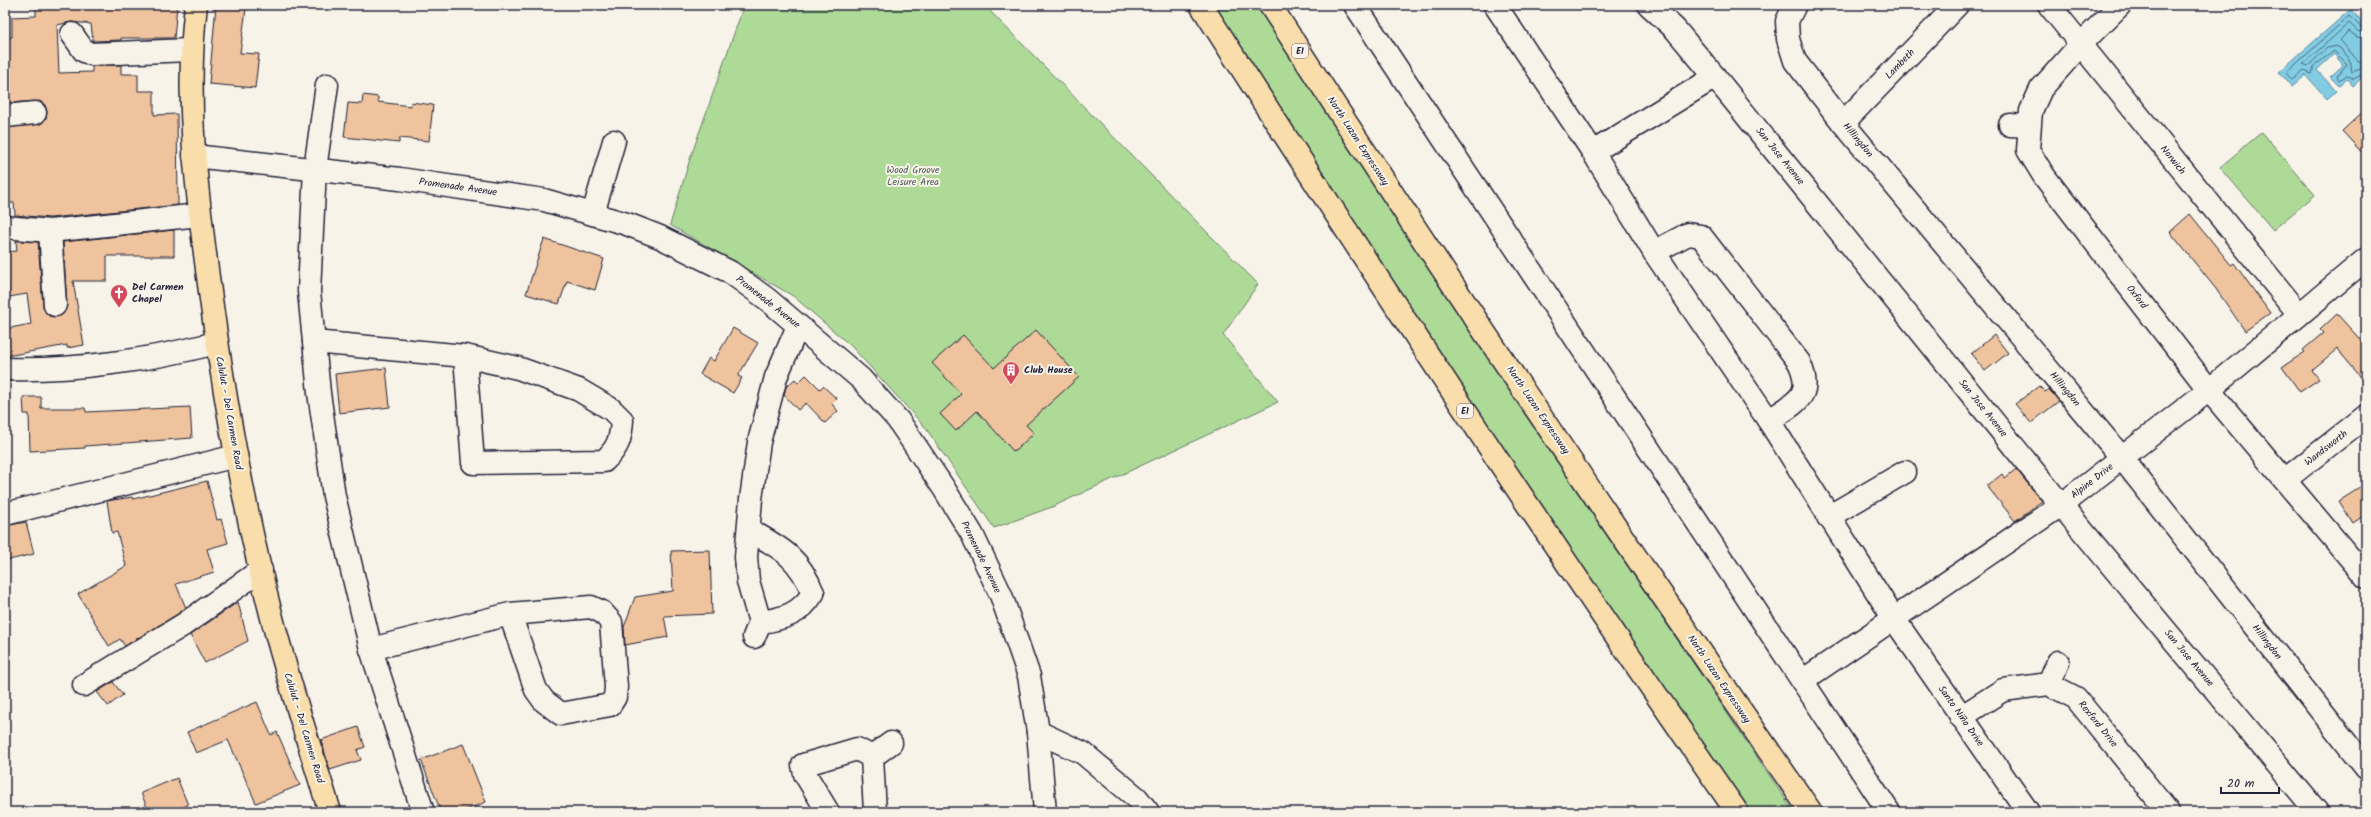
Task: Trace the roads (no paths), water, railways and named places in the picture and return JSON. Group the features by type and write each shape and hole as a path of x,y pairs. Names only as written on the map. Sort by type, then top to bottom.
{"main road":[{"name":"Calulut - Del Carmen Road","path":"196,5 190,50 194,156 216,343 236,456 261,570 291,684 330,812"},
{"name":"E1","path":"1201,5 1342,226 1648,684 1737,812"},
{"name":"North Luzon Expressway","path":"1270,5 1407,216 1703,656 1811,812"}],"street":[{"path":"1355,5 1889,812"},
{"name":"Santo Niño Drive","path":"1495,5 1593,152 1654,252 1769,421 1828,517 1894,619 2028,812"},
{"name":"San Jose Avenue","path":"1649,5 1675,29 1715,77 2061,505 2317,812"},
{"name":"Lambeth","path":"1843,123 1958,5"},
{"name":"Norwich","path":"2049,5 2299,314"},
{"name":"Oxford","path":"2120,5 2080,45 2041,89 2031,111 2020,126 2028,150 2044,176 2209,390 2286,479 2366,577"},
{"name":"Hillingdon","path":"1786,15 1788,39 1795,61 1843,123 2122,458 2366,768"},
{"path":"72,34 84,51 91,54 190,50"},
{"path":"1593,152 1715,77"},
{"path":"327,85 315,168 310,291 314,342 334,496 371,649 423,812"},
{"path":"5,116 35,113"},
{"path":"593,214 614,141"},
{"name":"Promenade Avenue","path":"194,156 315,168 544,200 593,214 660,237 730,272 767,299 861,379 898,420 943,487 972,534 1001,595 1029,676 1038,732 1045,812"},
{"path":"5,227 50,231 200,215"},
{"path":"50,231 55,305"},
{"path":"1654,252 1688,234 1702,236 1799,362 1806,377 1806,388 1799,398 1769,421"},
{"name":"Alpine Drive","path":"1802,681 2061,505 2209,390 2366,258"},
{"path":"748,530 786,550 821,594 792,615 757,630 748,581 746,557 748,530 759,442 776,376 798,326"},
{"path":"314,342 465,356 518,368 580,390 611,408 622,420 621,437 615,451 604,461 473,462 465,356"},
{"path":"5,369 30,370 123,362 216,343"},
{"name":"Wandsworth","path":"2286,479 2366,416"},
{"path":"5,514 236,456"},
{"path":"1828,517 1905,472"},
{"path":"84,685 184,625 261,570"},
{"path":"371,649 510,614 591,607 602,612 611,622 616,687 615,697 610,705 561,714 544,701 536,690 510,614"},
{"path":"1961,717 2004,690 2049,684 2058,662"},
{"name":"Rexford Drive","path":"2049,684 2076,698 2168,812"},
{"path":"1038,732 1083,753 1137,798 1148,812"},
{"path":"872,757 891,743"},
{"path":"828,812 805,774 803,765 857,749 872,757"},
{"path":"872,757 874,812"}],"water":[{"path":"2351,9 2366,26 2366,74 2353,86 2347,79 2339,86 2330,77 2343,65 2334,54 2317,70 2336,91 2327,99 2306,75 2292,87 2279,72"}],"place":[{"name":"Del Carmen Chapel","path":"119,308"},
{"name":"Club House","path":"1011,385"}],"park label":[{"name":"Wood Groove Leisure Area","path":"913,176"}]}
